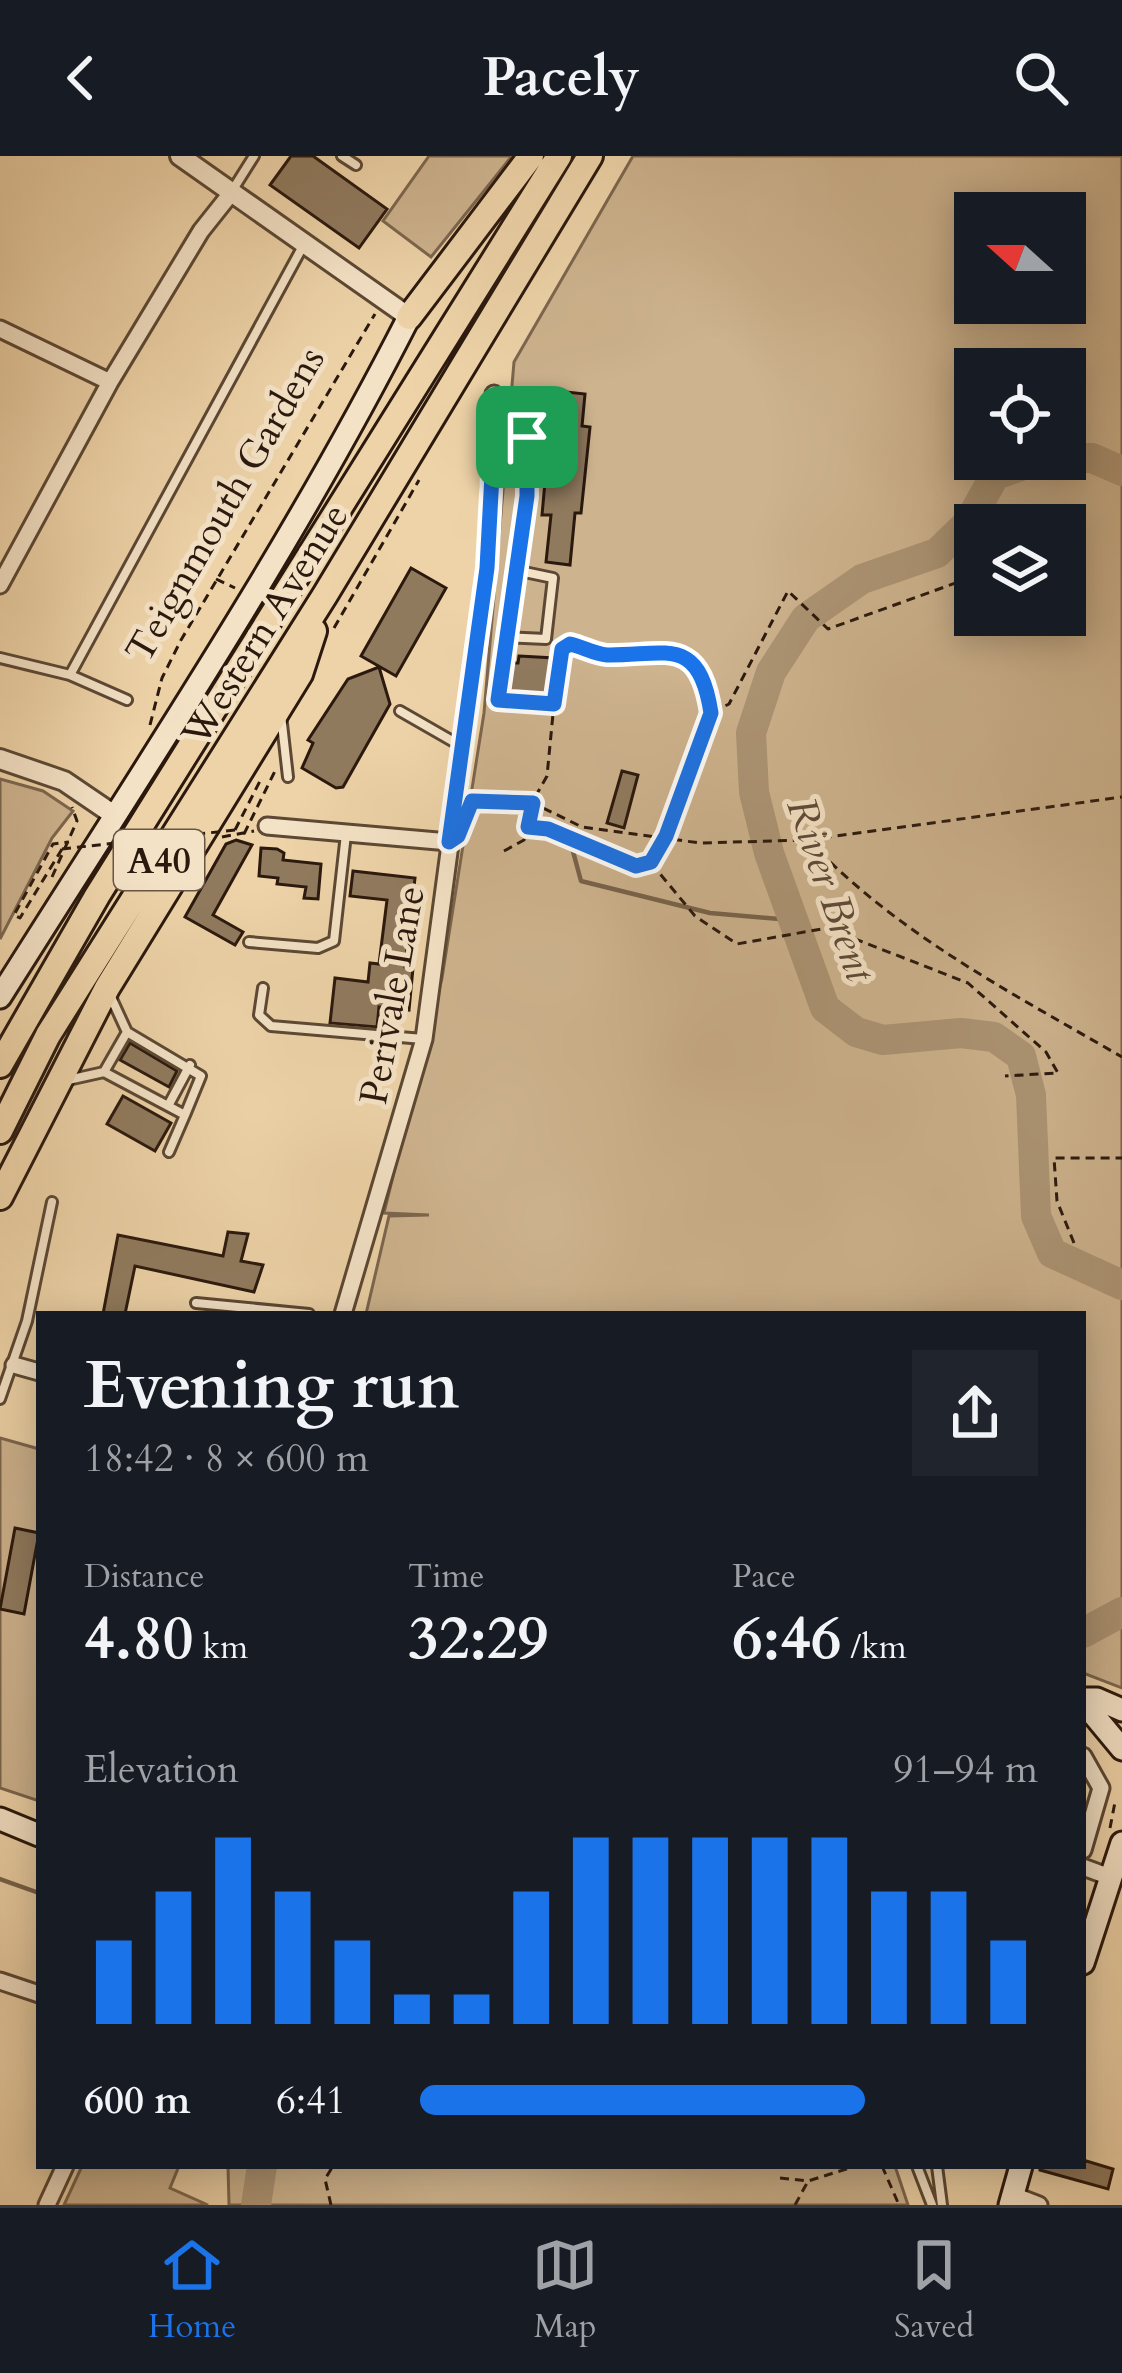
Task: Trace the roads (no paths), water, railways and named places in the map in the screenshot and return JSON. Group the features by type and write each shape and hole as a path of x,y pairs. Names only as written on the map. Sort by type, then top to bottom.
{"highway":[{"path":"409,317 532,156"},
{"name":"Western Avenue","path":"0,1065 97,896 559,156"},
{"name":"Western Avenue","path":"0,1131 48,1035 326,595 590,156"},
{"name":"A40","path":"0,1197 107,988 300,674 326,595"}],"main road":[{"name":"Teignmouth Gardens","path":"0,998 253,596 350,433 409,317"},
{"path":"1086,1701 1097,1699 1122,1711"},
{"path":"1086,1704 1122,1744"},
{"path":"0,1819 36,1833"},
{"path":"1086,1956 1112,1888 1122,1844"},
{"path":"1011,2200 1021,2169"}],"street":[{"path":"180,156 409,317"},
{"path":"0,585 4,566 110,382 201,231 232,192"},
{"path":"0,329 110,382"},
{"name":"Perivale Lane","path":"344,1311 424,1039 487,568 494,394"},
{"path":"0,759 64,782 114,815"},
{"path":"267,826 449,842"},
{"path":"14,1365 36,1371"},
{"path":"1086,1761 1101,1788 1086,1840"},
{"path":"1086,1870 1112,1888"},
{"path":"0,1981 36,1993"},
{"path":"46,2205 64,2169"},
{"path":"1011,2200 1039,2205"}],"lane":[{"path":"232,192 254,156"},
{"path":"342,156 356,165"},
{"path":"70,676 304,244"},
{"path":"494,437 527,437 527,496 498,700 554,704"},
{"path":"505,638 546,639 553,578 515,569"},
{"path":"0,658 70,676 127,700"},
{"path":"280,708 288,777"},
{"path":"400,711 462,746"},
{"path":"249,942 318,948 334,941 346,832"},
{"path":"107,988 127,1032 190,1066 202,1079 169,1152"},
{"path":"262,988 260,1016 271,1025 424,1039"},
{"path":"104,1072 127,1032"},
{"path":"168,1106 190,1066"},
{"path":"55,1083 104,1072 185,1115"},
{"path":"0,1399 14,1365 52,1202"},
{"path":"196,1304 275,1311"},
{"path":"918,2169 932,2205"},
{"path":"937,2169 942,2205"}],"waterway":[{"name":"River Brent","path":"1086,458 1122,471"},
{"name":"River Brent","path":"992,480 969,522 937,553 862,579 806,618 771,672 751,733 754,792 769,853 825,1008 856,1032 883,1040 961,1033 994,1037 1021,1056 1031,1095 1036,1216 1052,1253 1122,1285"},
{"path":"571,844 581,881 710,913 791,920"},
{"name":"River Brent","path":"1086,1631 1122,1612"},
{"path":"0,1879 36,1892"},
{"name":"River Brent","path":"256,2205 262,2169"}]}
